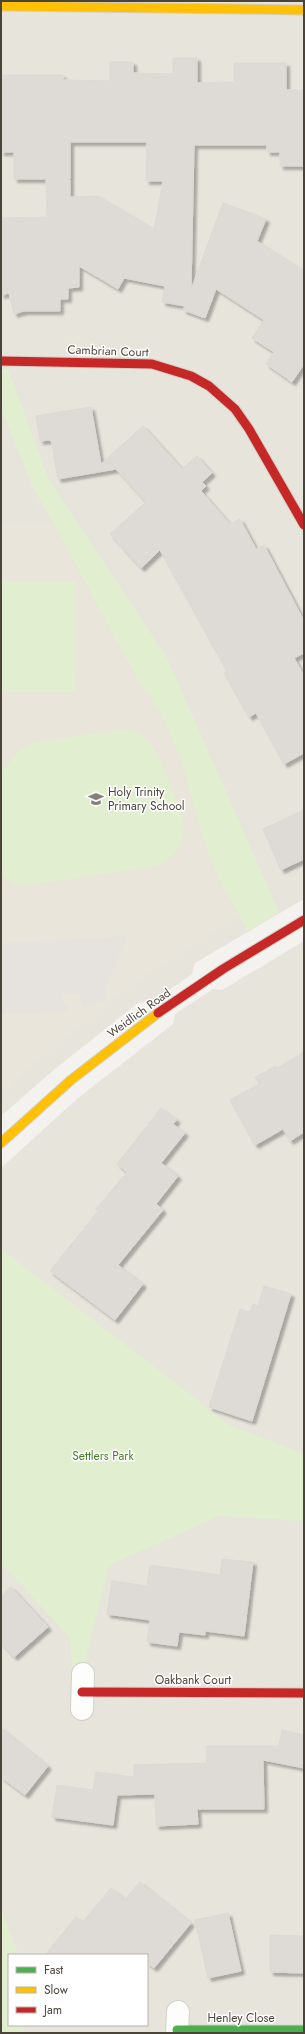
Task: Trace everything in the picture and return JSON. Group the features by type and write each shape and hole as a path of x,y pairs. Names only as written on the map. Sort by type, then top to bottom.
{"street":[{"path":"1,6 304,10"},
{"name":"Cambrian Court","path":"1,361 152,364 173,369 191,376 209,386 235,409 249,429 304,524"},
{"name":"Weidlich Road","path":"1,1143 74,1077 148,1020 227,965 304,920"},
{"name":"Oakbank Court","path":"83,1692 304,1693"},
{"name":"Henley Close","path":"177,2025 304,2030"}],"shaded area":[{"path":"1,1 304,1 304,899 195,963 192,974 152,1002 138,1003 55,1069 1,1116"},
{"name":"Holy Trinity Primary School","path":"1,523 54,524 137,679 159,710 180,756 219,879 239,915 155,969 113,1000 39,1059 1,1093"},
{"path":"128,936 106,986 105,1001 84,1008 79,994 60,994 70,1012 3,1014 1,1012 1,943"},
{"path":"304,941 304,2033 1,2033 1,1168 78,1098 173,1024 175,1014 213,989 222,990"}],"green space":[{"path":"1,369 8,369 49,480 167,658 279,912 248,931 219,879 204,841 180,756 159,710 137,679 54,524 33,488 1,408"},
{"path":"1,581 76,581 75,692 1,692"},
{"path":"117,730 133,731 146,738 161,762 183,820 183,837 177,851 156,866 30,885 14,883 1,875 1,772 21,749 35,742"},
{"name":"Settlers Park","path":"1,1249 231,1426 304,1454 304,1521 219,1516 109,1565 83,1670 72,1670 70,1638 8,1570 1,1565"},
{"path":"1,1909 19,1954 8,1954 8,2026 24,2026 24,2033 1,2033"}],"building":[{"path":"173,58 197,58 197,83 234,82 234,63 286,63 286,90 304,90 304,166 280,166 280,152 267,152 267,145 194,145 191,290 223,203 266,219 257,241 304,271 304,364 292,382 266,364 274,352 252,338 264,320 216,289 205,318 183,310 185,306 162,302 165,286 124,278 118,289 79,266 79,287 68,288 68,299 60,299 60,311 24,311 14,314 9,293 1,295 1,218 47,217 46,179 14,179 14,152 1,152 1,75 63,75 63,80 110,81 110,62 133,62 133,73 173,74","holes":["70,142 147,142 146,181 163,181 154,229 98,196 70,197 70,180 68,179 70,179"]},
{"path":"91,407 101,464 143,426 182,469 197,456 212,473 202,482 206,486 201,491 230,524 240,519 256,549 264,545 304,621 304,653 294,658 304,675 304,753 284,764 256,713 249,717 224,673 227,671 160,550 141,568 110,534 146,502 116,469 58,479 51,440 40,441 36,416"},
{"path":"304,810 304,859 281,870 263,829"},
{"path":"304,1052 304,1132 290,1141 283,1129 255,1145 230,1100 259,1084 255,1077 276,1066 277,1068"},
{"path":"161,1108 177,1120 173,1124 185,1133 161,1163 178,1176 156,1204 163,1210 118,1265 143,1284 115,1320 50,1271 98,1211 96,1209 127,1172 117,1164"},
{"path":"264,1286 291,1294 252,1421 209,1407 240,1309 250,1312 253,1304 258,1306"},
{"path":"222,1559 253,1562 244,1636 205,1631 205,1635 179,1632 177,1646 147,1642 150,1620 107,1614 112,1581 147,1586 150,1565 220,1575"},
{"path":"11,1587 48,1627 14,1657 1,1643 1,1596"},
{"path":"1,1728 48,1766 25,1795 1,1777"},
{"path":"282,1730 304,1735 304,1768 263,1760 264,1809 197,1809 198,1824 156,1826 155,1794 117,1795 113,1825 52,1817 57,1785 93,1790 96,1772 134,1777 134,1765 207,1763 206,1746 279,1746"},
{"path":"140,1882 191,1923 154,1968 148,1964 148,1954 46,1954 76,1917 83,1922 111,1888 125,1899"},
{"path":"228,1913 241,1971 208,1978 195,1920"},
{"path":"270,1935 304,1936 304,1973 270,1972"}],"traffic: fast":[{"path":"177,2030 304,2030"}],"traffic: slow":[{"path":"1,6 304,10"},
{"path":"1,1143 71,1080 158,1013"}],"traffic: jam":[{"path":"1,361 152,364 191,376 209,386 235,409 249,429 304,525"},
{"path":"158,1013 223,969 304,920"},
{"path":"82,1692 304,1693"}],"place":[{"name":"Holy Trinity Primary School","path":"96,799"}]}
